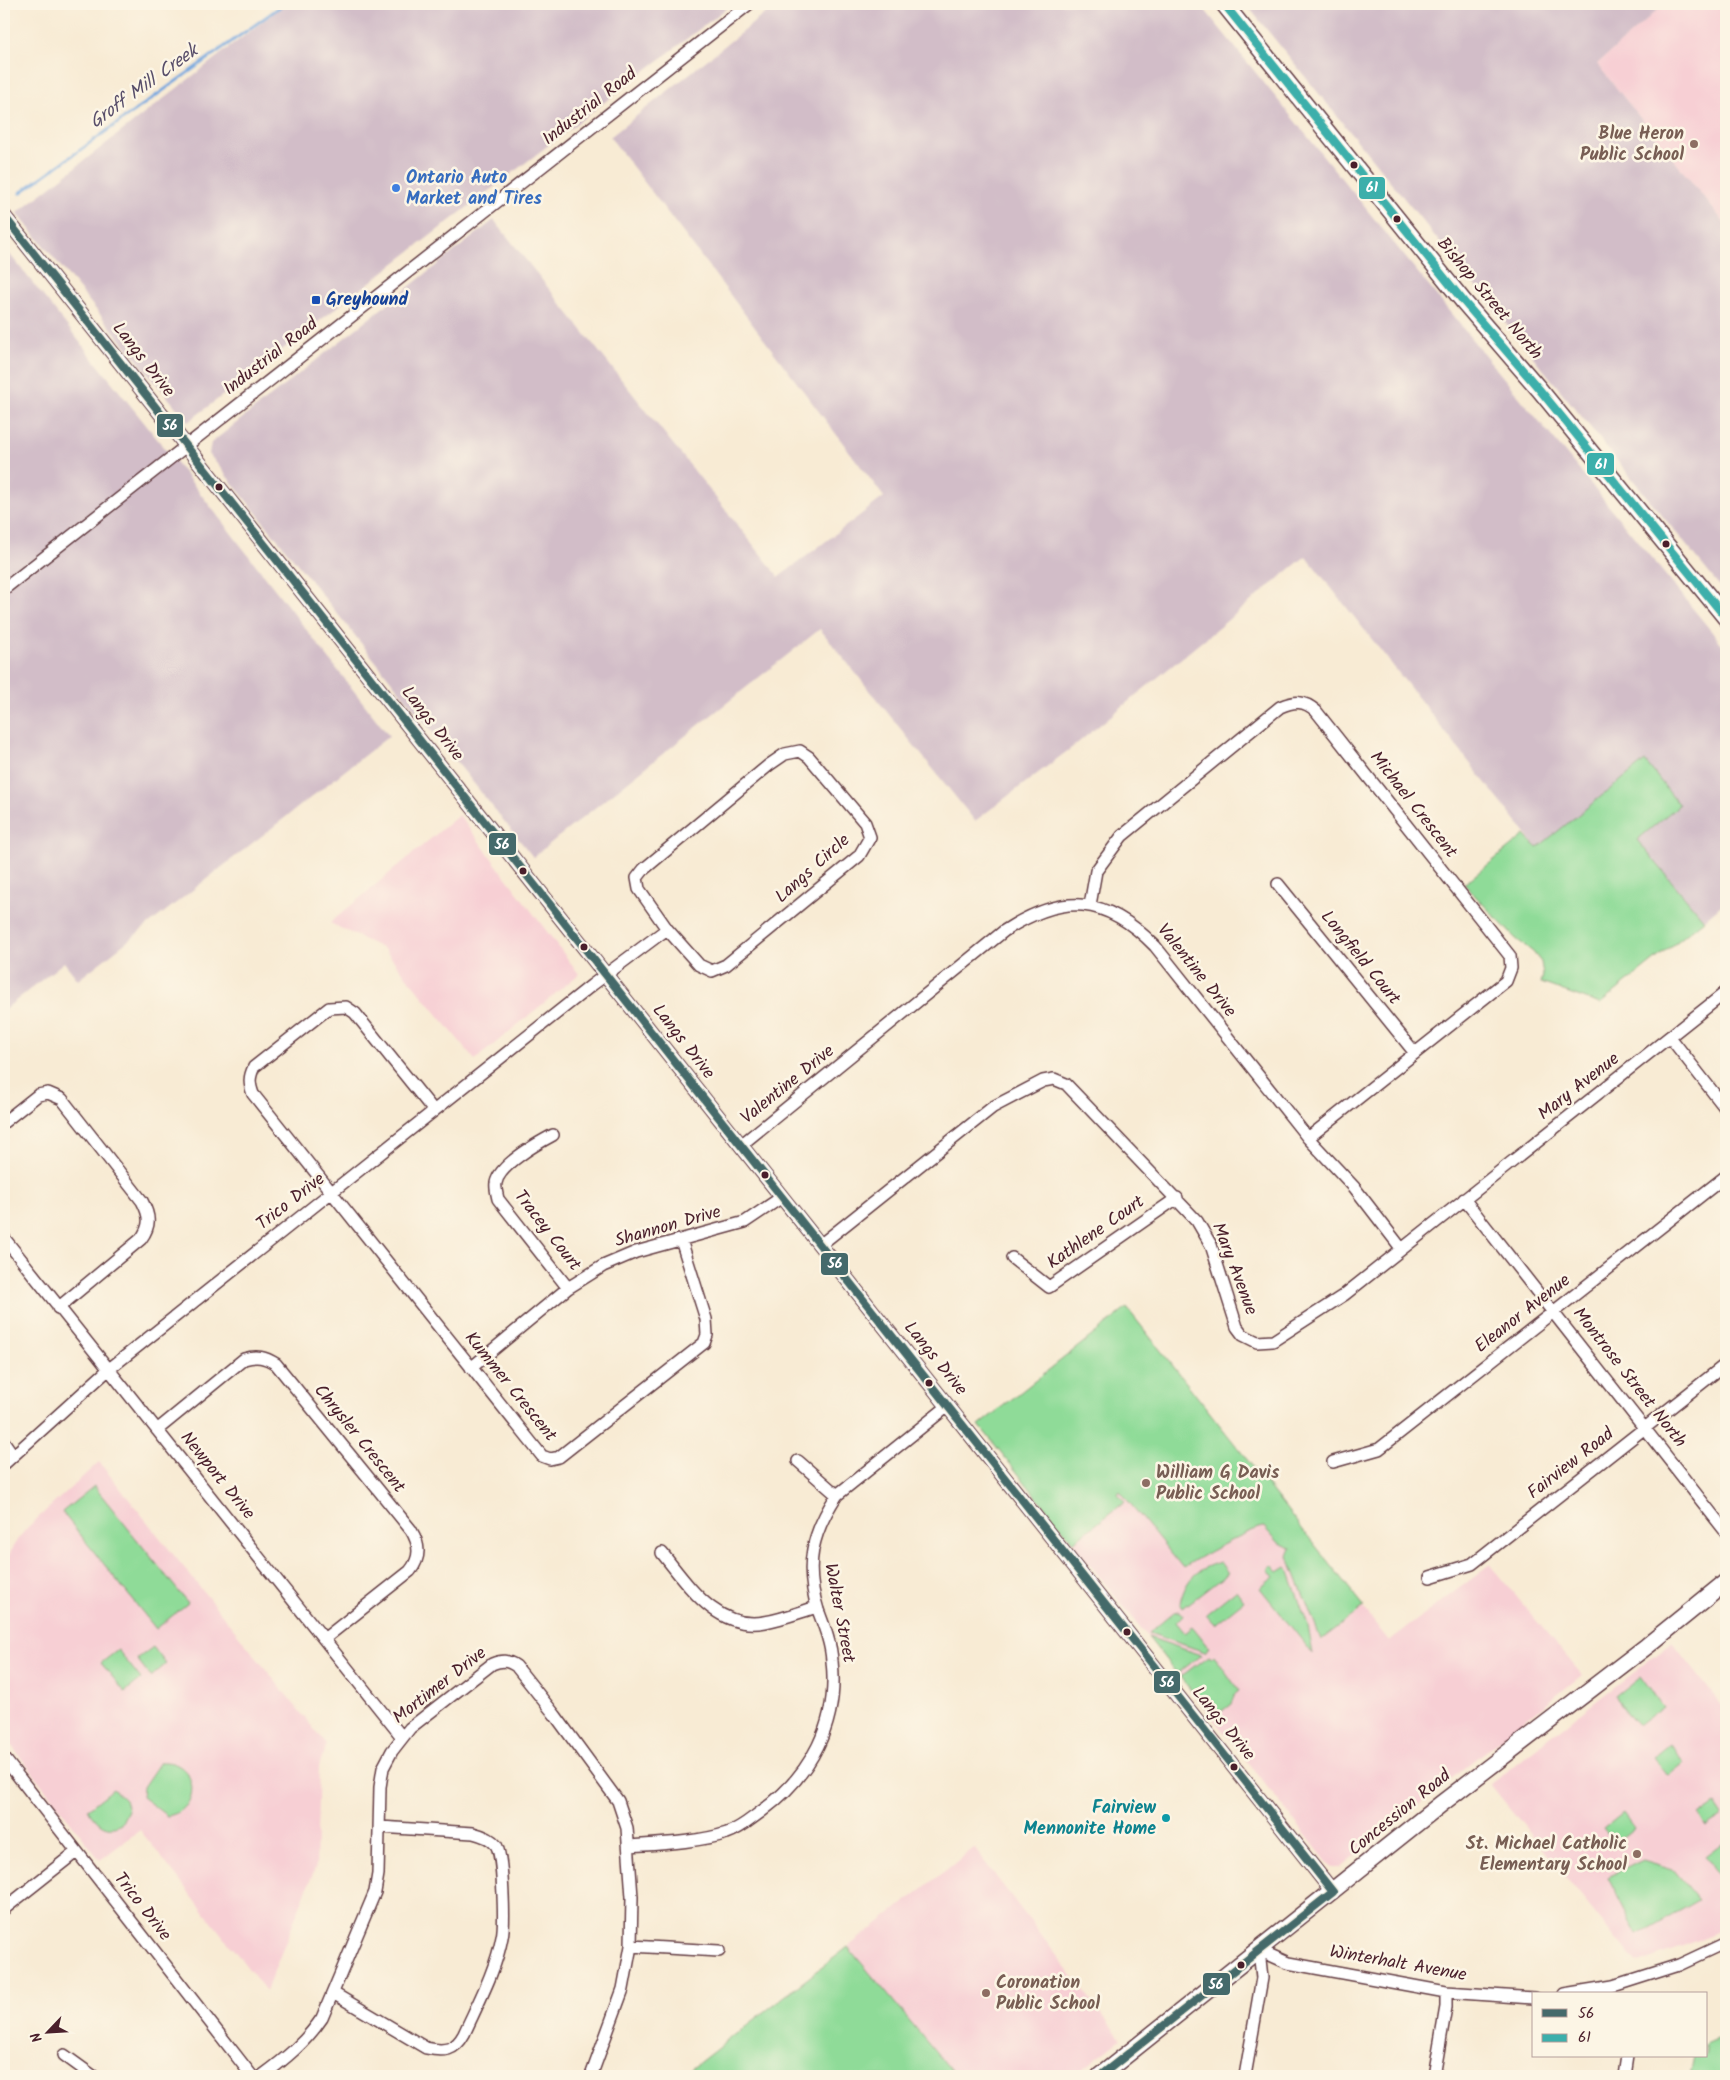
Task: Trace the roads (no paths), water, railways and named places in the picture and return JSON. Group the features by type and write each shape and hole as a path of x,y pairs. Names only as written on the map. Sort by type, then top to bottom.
{"main road":[{"name":"Bishop Street North","path":"1224,4 1464,302 1726,618"},
{"name":"Concession Road","path":"1100,2076 1441,1804 1647,1646 1726,1582"}],"street":[{"name":"Industrial Road","path":"4,589 749,4"},
{"name":"Langs Drive","path":"4,216 1333,1892"},
{"name":"Michael Crescent","path":"1090,905 1096,871 1122,836 1280,707 1298,701 1309,704 1510,956 1511,968 1506,981 1308,1138"},
{"name":"Langs Circle","path":"800,751 809,758 865,823 870,837 859,856 726,965 712,971 699,965 667,929 639,890 637,878 768,764 785,754 800,751"},
{"name":"Longfield Court","path":"1278,884 1415,1053"},
{"name":"Valentine Drive","path":"741,1145 1004,931 1046,909 1090,905 1110,911 1127,921 1155,946 1308,1138 1354,1187 1401,1248"},
{"path":"606,975 667,929"},
{"name":"Trico Drive","path":"4,1464 108,1370 606,975"},
{"name":"Mary Avenue","path":"820,1245 993,1107 1043,1081 1054,1079 1066,1084 1197,1221 1211,1245 1237,1327 1243,1336 1257,1342 1273,1341 1344,1295 1726,992"},
{"name":"Kummer Crescent","path":"434,1112 355,1012 346,1007 329,1008 254,1067 250,1075 249,1083 253,1094 537,1451 545,1457 559,1457 704,1343 707,1335 706,1319 681,1240"},
{"path":"1670,1038 1726,1109"},
{"path":"4,1122 38,1095 48,1093 62,1099 142,1200 149,1214 149,1228 141,1239 58,1308"},
{"name":"Tracey Court","path":"553,1135 535,1145 501,1172 496,1183 498,1198 568,1288"},
{"name":"Eleanor Avenue","path":"1333,1462 1379,1448 1555,1312 1726,1176"},
{"name":"Shannon Drive","path":"471,1368 568,1288 620,1258 745,1222 782,1197"},
{"name":"Kathlene Court","path":"1012,1258 1050,1287 1177,1198"},
{"name":"Montrose Street North","path":"1464,1199 1555,1312 1726,1532"},
{"name":"Newport Drive","path":"4,1238 402,1737"},
{"name":"Chrysler Crescent","path":"157,1430 244,1359 255,1356 267,1358 276,1364 411,1530 418,1548 418,1557 410,1571 324,1639"},
{"name":"Fairview Road","path":"1430,1578 1472,1564 1726,1364"},
{"name":"Walter Street","path":"629,1846 727,1833 759,1814 781,1797 797,1781 818,1744 830,1709 834,1676 829,1642 810,1574 811,1554 815,1535 825,1513 837,1495 948,1406"},
{"path":"4,1442 13,1455"},
{"path":"798,1461 837,1495"},
{"path":"662,1553 689,1586 713,1611 739,1622 764,1622 818,1607"},
{"name":"Mortimer Drive","path":"262,2076 296,2050 311,2034 322,2018 375,1892 378,1874 380,1787 383,1768 402,1737 492,1664 500,1661 508,1661 516,1666 618,1800 624,1815 629,1846 631,1946 623,1989 591,2076"},
{"name":"Trico Drive","path":"4,1758 252,2076"},
{"path":"333,1993 426,2048 442,2051 449,2049 459,2044 464,2034 494,1965 503,1936 501,1860 497,1846 484,1836 473,1833 380,1827"},
{"path":"4,1908 76,1852"},
{"path":"1589,1992 1614,1990 1679,1965 1726,1943"},
{"path":"631,1946 718,1950"},
{"path":"1245,2076 1262,1978 1259,1950"},
{"name":"Winterhalt Avenue","path":"1259,1950 1288,1963 1446,1992 1532,1998"},
{"path":"1434,2076 1446,2007 1446,1992"},
{"path":"64,2056 93,2076"},
{"path":"1624,2076 1628,2058"}],"waterway":[{"name":"Groff Mill Creek","path":"20,193 284,4"}],"place":[{"name":"Blue Heron Public School","path":"1694,144"},
{"name":"Ontario Auto Market and Tires","path":"396,188"},
{"name":"Greyhound","path":"316,300"},
{"name":"William G Davis Public School","path":"1146,1483"},
{"name":"Fairview Mennonite Home","path":"1166,1818"},
{"name":"St. Michael Catholic Elementary School","path":"1637,1854"},
{"name":"Coronation Public School","path":"986,1993"}]}
